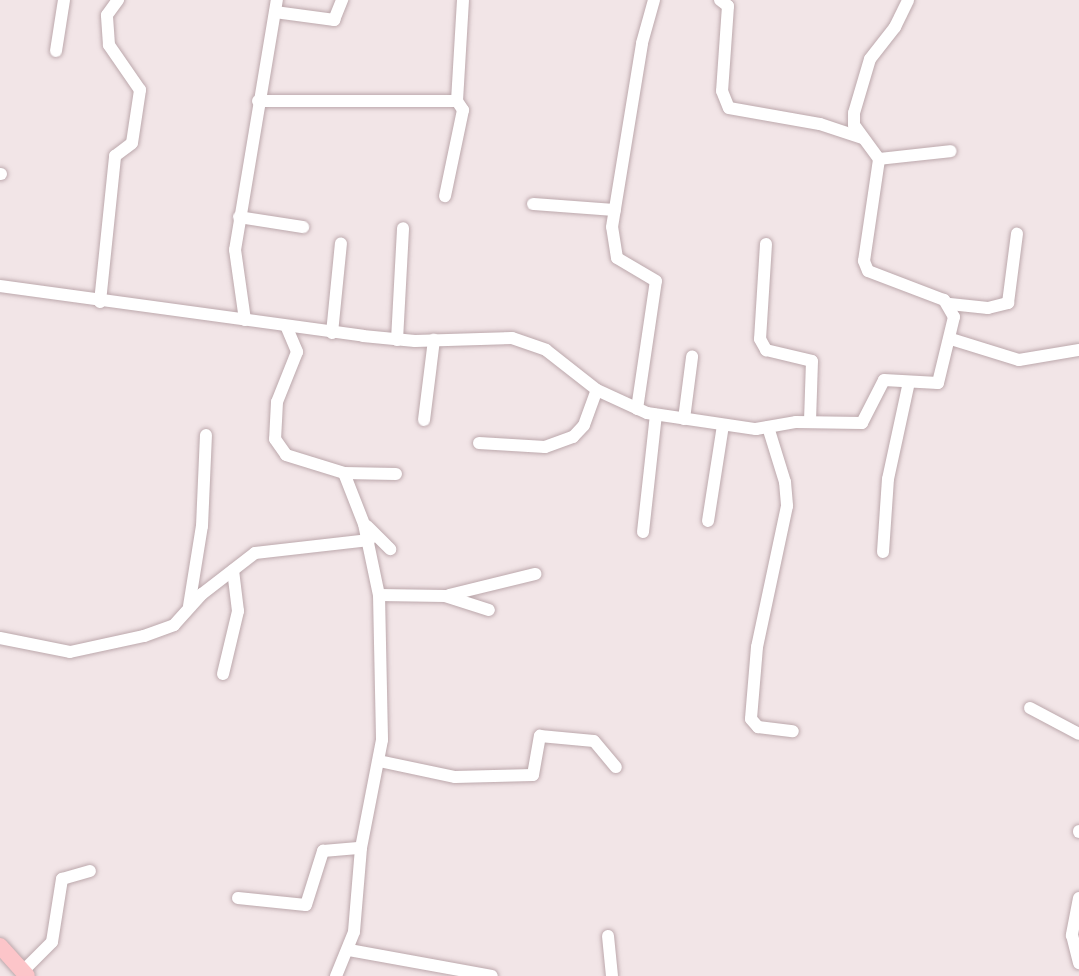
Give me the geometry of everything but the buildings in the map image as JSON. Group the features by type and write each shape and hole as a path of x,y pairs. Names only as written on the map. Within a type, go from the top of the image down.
{"street":[{"path":"56,51 64,0"},
{"path":"100,302 115,156 132,143 140,90 139,81 109,45 107,15 118,0"},
{"path":"245,320 235,250 276,6 334,20 342,0"},
{"path":"445,196 463,110 457,101 463,0"},
{"path":"637,409 657,286 653,276 617,258 615,210 642,43 654,0"},
{"path":"720,0 728,6 722,91 729,108 820,124 865,139"},
{"path":"908,0 866,66 853,119 879,159 865,267 950,304 988,308 1008,303 1017,234"},
{"path":"258,101 457,101"},
{"path":"879,159 951,151"},
{"path":"533,204 615,210"},
{"path":"239,217 303,227"},
{"path":"397,340 403,228"},
{"path":"332,333 341,243"},
{"path":"766,244 760,339 766,350 812,361 810,422"},
{"path":"0,287 287,328 397,340 527,341 597,390 637,409 656,415 723,425 768,427 810,422 862,423 879,384 938,383 951,339 950,304"},
{"path":"287,328 297,352 277,402 275,439 286,455 344,473 396,474"},
{"path":"951,339 1019,360 1079,350"},
{"path":"424,420 434,340"},
{"path":"684,419 692,357"},
{"path":"883,552 888,479 909,382"},
{"path":"479,443 545,447 573,437 584,425 597,390"},
{"path":"643,532 656,415"},
{"path":"708,521 723,425"},
{"path":"768,427 785,482 787,506 757,647 751,719 758,727 793,731"},
{"path":"189,606 202,526 206,435"},
{"path":"336,976 349,950 361,848 379,761 379,595 369,540 344,473"},
{"path":"364,524 390,549"},
{"path":"0,638 70,652 170,628 189,606 262,551 369,540"},
{"path":"223,674 238,611 233,570"},
{"path":"379,595 445,596 535,574"},
{"path":"445,596 489,610"},
{"path":"1030,708 1079,734"},
{"path":"379,761 455,777 533,775 540,736 594,741 616,767"},
{"path":"238,898 306,905 323,851 335,846 361,848"},
{"path":"0,946 25,974 52,942 62,879 90,871"},
{"path":"1079,898 1072,935 1079,963"},
{"path":"608,936 612,976"},
{"path":"349,950 492,976"}]}
